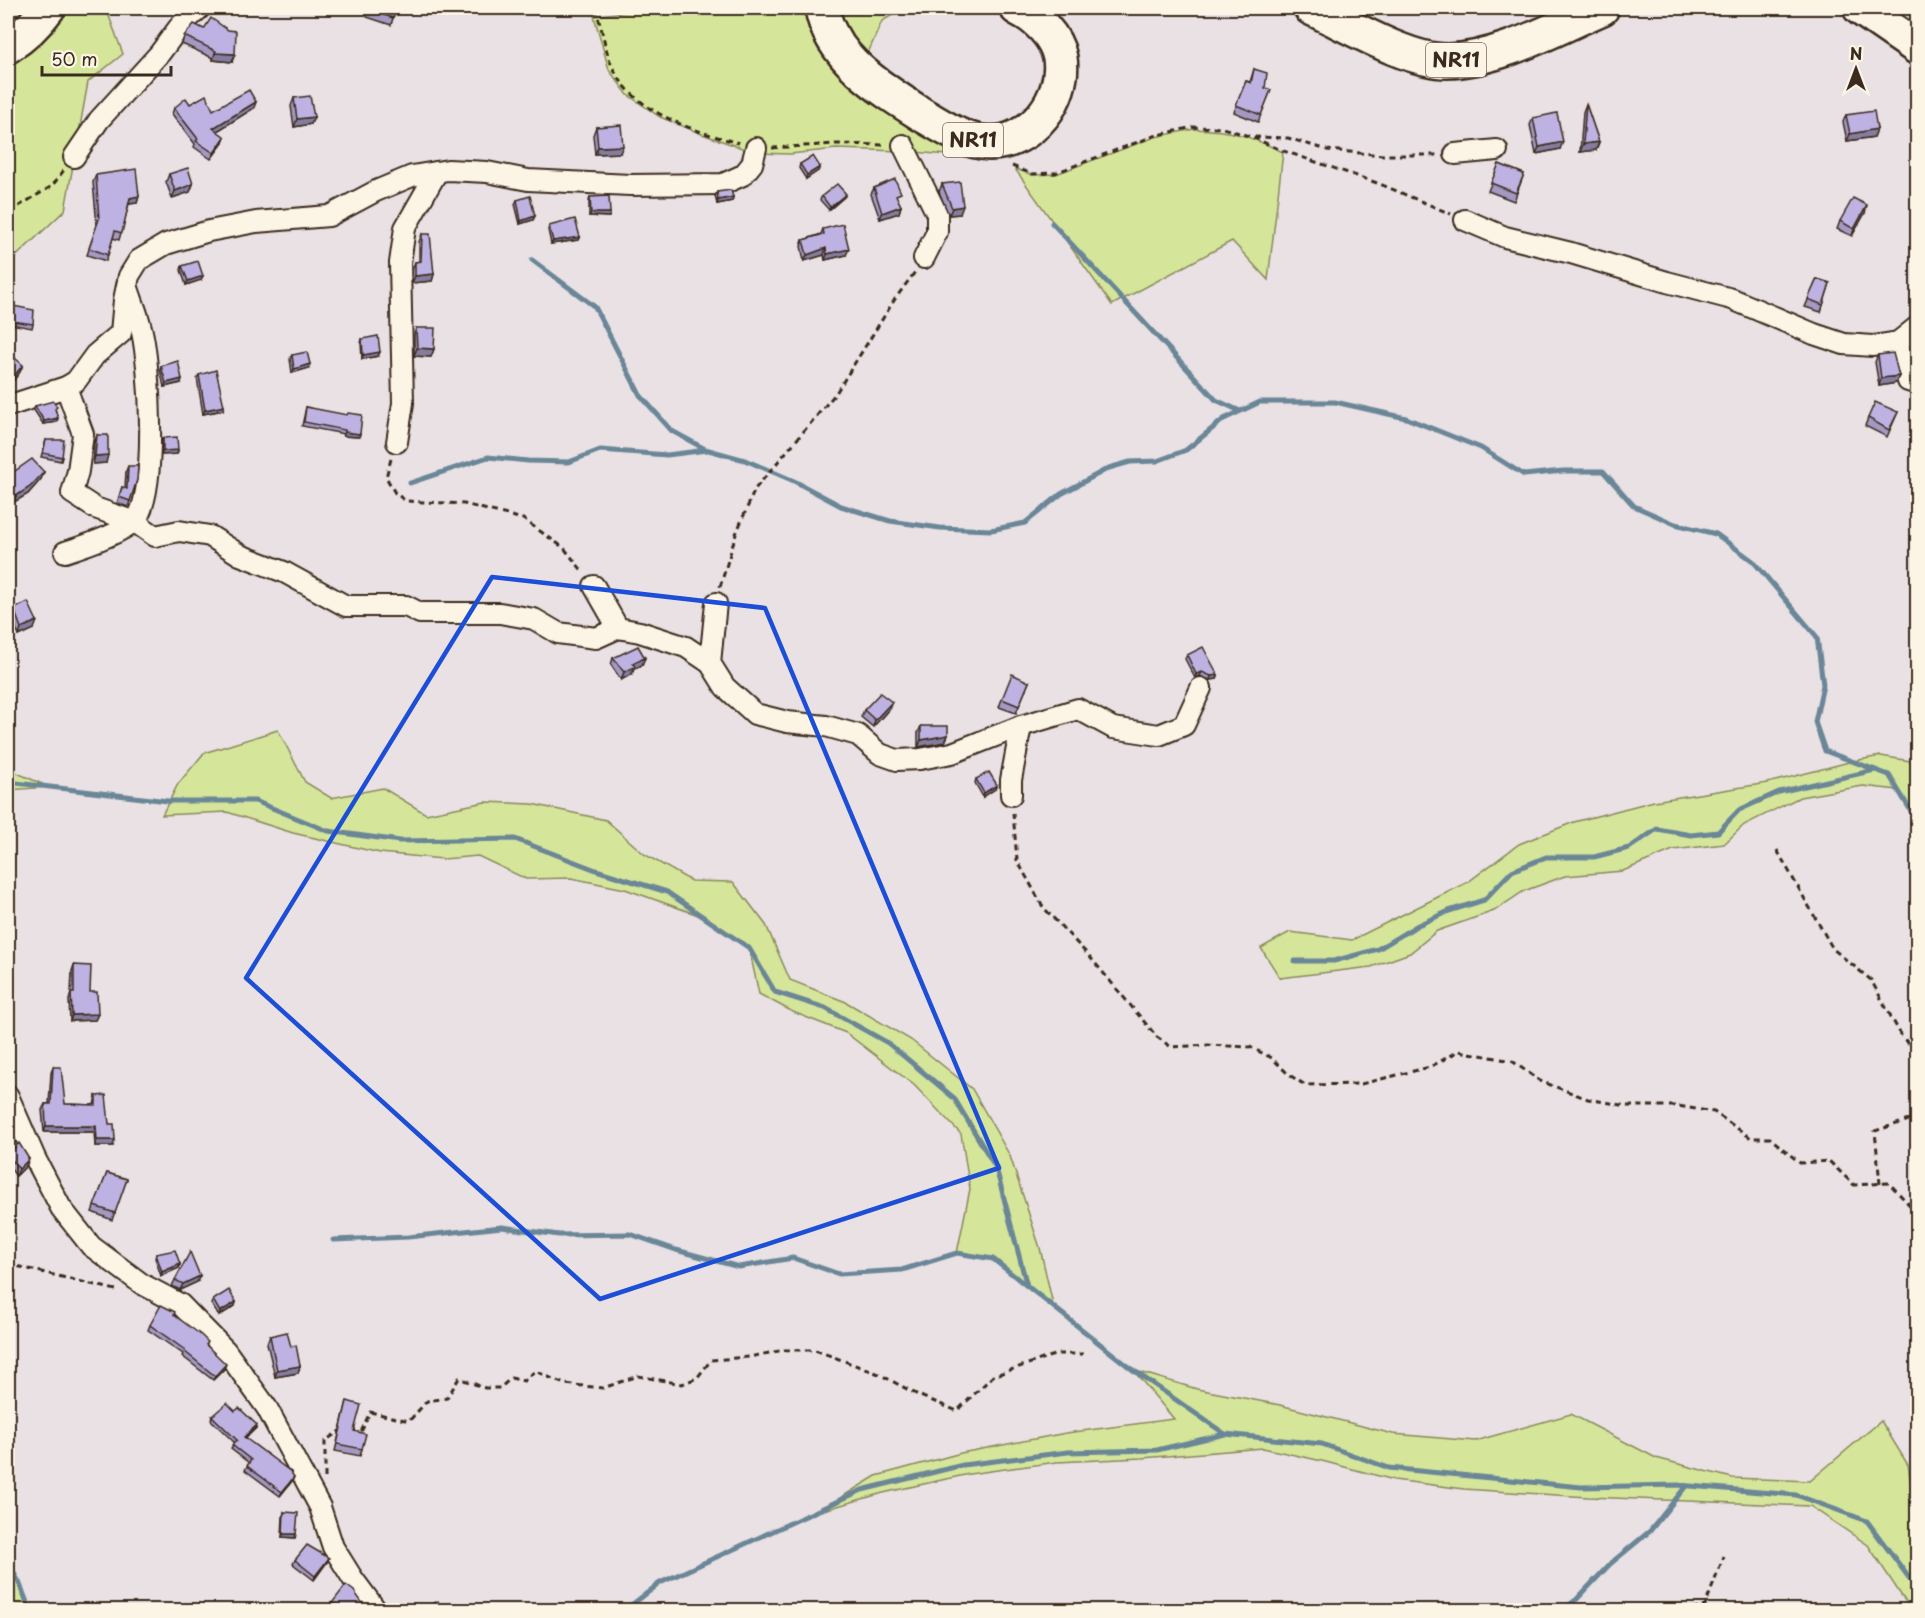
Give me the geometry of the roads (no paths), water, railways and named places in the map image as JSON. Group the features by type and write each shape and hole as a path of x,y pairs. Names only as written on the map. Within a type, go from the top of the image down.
{"highway":[{"path":"8,46 21,38 48,8"},
{"name":"NR11","path":"822,8 834,38 850,60 870,80 952,133 989,143 1022,134 1034,126 1050,106 1057,90 1060,57 1047,30 1017,8"},
{"name":"NR11","path":"1311,8 1404,52 1446,61 1483,55 1515,46 1602,8"},
{"path":"1860,8 1917,48"}],"street":[{"path":"74,157 99,120 160,53 180,26 200,8"},
{"path":"903,145 937,214 937,232 924,258"},
{"path":"8,406 66,387 76,381 95,355 121,333 129,276 139,260 166,244 209,231 256,222 329,216 376,190 412,176 448,170 487,172 528,180 630,185 723,184 743,175 752,164 756,148"},
{"path":"1455,154 1497,150"},
{"path":"397,442 403,403 400,263 405,228 437,172"},
{"path":"1465,220 1505,237 1571,253 1732,299 1814,334 1844,344 1873,346 1898,342 1917,326"},
{"path":"65,552 86,545 135,522 142,506 151,428 148,371 141,328 127,286"},
{"path":"1898,342 1908,381 1917,384"},
{"path":"66,387 83,434 78,471 72,493 95,508 135,522 155,536 179,531 210,536 240,555 284,572 346,606 406,606 420,613 500,613 534,619 558,633 596,638 618,628 640,632 686,647 710,663 725,687 755,714 787,722 826,726 858,735 880,754 897,760 920,759 952,753 1021,726 1078,709 1113,728 1159,735 1184,725 1201,688"},
{"path":"594,586 618,628"},
{"path":"710,663 716,603"},
{"path":"1011,795 1011,780 1021,726"},
{"path":"8,1096 35,1158 61,1208 91,1246 142,1284 180,1305 226,1351 267,1408 320,1506 333,1547 352,1579 376,1611"}],"waterway":[{"path":"1052,223 1216,400 1240,411"},
{"path":"532,260 595,307 640,395 672,431 705,449 745,460 794,481 841,506 890,521 940,528 991,530 1025,523 1061,494 1109,468 1130,462 1157,461 1186,450 1224,419 1260,402 1335,402 1406,418 1481,448 1524,475 1563,471 1603,471 1634,506 1675,524 1716,534 1753,561 1817,637 1823,685 1815,722 1825,751 1889,775 1918,824"},
{"path":"410,483 488,457 569,462 600,450 667,455 707,450"},
{"path":"1295,961 1334,961 1378,949 1418,925 1449,911 1484,900 1512,871 1546,857 1594,857 1629,848 1657,829 1691,835 1718,832 1739,810 1779,792 1875,770"},
{"path":"8,782 168,801 255,801 328,831 400,841 515,839 596,870 667,892 749,948 775,992 825,1008 888,1043 954,1098 996,1168 1027,1286"},
{"path":"333,1240 408,1237 502,1227 559,1235 630,1234 676,1250 739,1267 793,1258 839,1274 902,1270 957,1253 993,1259 1133,1370 1225,1434 1322,1444 1389,1468 1581,1487 1678,1485 1796,1495 1867,1521 1918,1590"},
{"path":"625,1610 660,1583 862,1490 963,1465 1068,1452 1157,1450 1225,1434"},
{"path":"1563,1610 1577,1599 1610,1564 1650,1531 1686,1486"},
{"path":"8,1562 30,1610"}]}
